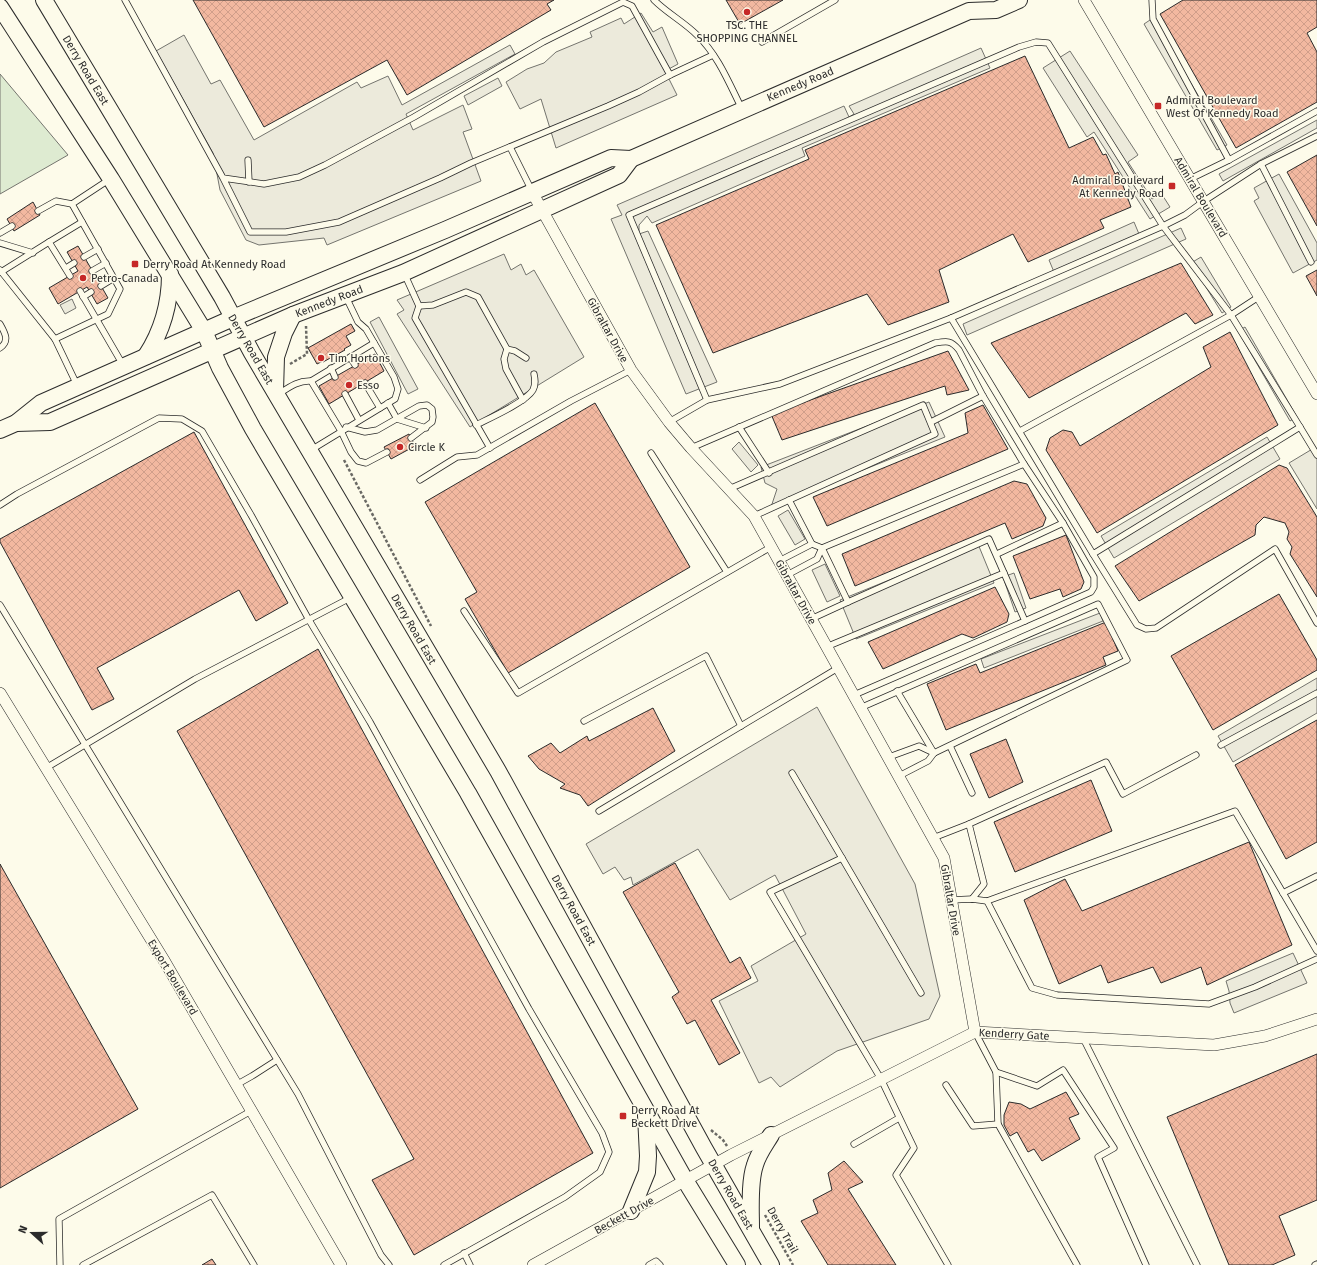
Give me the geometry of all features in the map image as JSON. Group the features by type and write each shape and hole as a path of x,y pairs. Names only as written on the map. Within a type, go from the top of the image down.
{"main road":[{"name":"Derry Road East","path":"44,0 218,290 243,337 498,771 704,1148 715,1164 771,1265"},
{"name":"Kennedy Road","path":"0,430 16,423 41,403 146,356 611,158 632,158 974,5 996,10 1019,0"},
{"path":"0,7 111,179 204,331 212,350 253,429 468,793 685,1180 737,1265"},
{"name":"Kennedy Road","path":"16,423 50,422 293,315 403,273 619,175 632,158"},
{"path":"146,356 160,331 164,318 168,303 170,274"},
{"path":"276,393 276,357 284,333 293,315"},
{"path":"631,1211 647,1172 648,1156 645,1109"},
{"path":"752,1229 751,1203 754,1166 771,1135"}],"street":[{"name":"Admiral Boulevard","path":"1084,0 1190,179 1204,200 1317,394"},
{"name":"Gibraltar Drive","path":"532,192 631,370 669,422 754,516 944,858 975,1032"},
{"name":"Export Boulevard","path":"0,694 165,962 341,1265"},
{"name":"Kenderry Gate","path":"715,1164 975,1032 1214,1045 1265,1036 1317,1019"},
{"name":"Beckett Drive","path":"533,1265 715,1164"}],"lane":[{"path":"126,0 223,178 250,232 286,232 339,222 639,92 670,75 713,55"},
{"path":"654,0 697,34 713,55 726,76 742,109"},
{"path":"762,42 835,0"},
{"path":"1152,0 1153,19 1229,160"},
{"path":"223,178 264,184 300,177 414,117 616,2 623,2 632,6 670,75"},
{"path":"707,400 629,215 1019,47 1036,42 1048,44 1164,226 1232,315 1317,455"},
{"path":"1190,179 1229,160 1317,111"},
{"path":"669,422 707,400 780,384 951,318 1164,226 1185,215 1204,200 1261,164 1317,136"},
{"path":"510,147 532,192"},
{"path":"248,160 249,182"},
{"path":"1261,164 1311,262"},
{"path":"38,211 56,201 72,204 111,179"},
{"path":"55,339 108,314 120,288 72,204"},
{"path":"77,387 55,339 1,271 82,222"},
{"path":"0,233 12,226"},
{"path":"49,242 70,276"},
{"path":"0,243 33,253"},
{"path":"84,257 98,249"},
{"path":"66,268 74,263"},
{"path":"92,271 106,263"},
{"path":"403,273 419,306 415,318 490,448"},
{"path":"101,286 114,278"},
{"path":"80,291 124,367"},
{"path":"83,297 91,292"},
{"path":"419,306 433,305 466,292 478,297 507,349 504,359 506,369 523,400"},
{"path":"310,451 346,427 395,399 398,389 394,377 366,329 358,322 345,295"},
{"path":"1020,431 1232,315 1260,296"},
{"path":"951,318 1093,554 1138,625 1146,629 1156,628 1275,549 1317,623"},
{"path":"0,324 6,336 6,342 0,348"},
{"path":"691,448 935,343 945,341 950,342 959,350 983,396 1024,464 1063,523 1094,577 1094,587 1091,592 1084,596 854,695"},
{"path":"276,393 305,380 311,381 374,343"},
{"path":"507,349 515,351 526,358"},
{"path":"350,358 355,366"},
{"path":"331,368 335,377"},
{"path":"420,480 457,457 477,455 631,370"},
{"path":"476,425 523,400 533,390 536,381 534,374"},
{"path":"311,381 341,431 351,452 358,461 366,463 387,452"},
{"path":"365,383 380,408"},
{"path":"345,394 359,420"},
{"path":"930,422 983,396"},
{"path":"388,403 397,419 426,428"},
{"path":"346,427 365,432 377,430 419,406 427,405 432,409 432,422 411,438"},
{"path":"730,490 923,405 936,434 754,516"},
{"path":"0,505 17,494 159,418 182,419 202,431 252,515 309,620 370,722 529,1009 602,1133 609,1152 600,1172 565,1197 444,1265"},
{"path":"740,427 769,473"},
{"path":"1093,554 1300,427"},
{"path":"651,453 727,572"},
{"path":"787,575 817,559 822,548 1024,464"},
{"path":"789,500 812,544 822,548 848,602"},
{"path":"996,554 1063,523"},
{"path":"811,619 989,539 1025,622"},
{"path":"779,561 812,544"},
{"path":"464,611 518,693 771,547"},
{"path":"826,647 1004,573"},
{"path":"46,768 195,679 352,597"},
{"path":"860,708 1098,604 1127,660 934,753 928,761 898,776"},
{"path":"0,605 298,1094 381,1255 389,1265"},
{"path":"584,721 706,656 741,726"},
{"path":"599,811 838,668"},
{"path":"897,691 934,753"},
{"path":"1221,745 1317,693"},
{"path":"889,758 919,746 934,753"},
{"path":"950,746 972,793"},
{"path":"933,838 969,824 1106,762 1123,794 1196,755"},
{"path":"792,773 921,993"},
{"path":"951,900 972,899 987,901 1235,811 1317,951"},
{"path":"969,824 984,884 972,899"},
{"path":"842,858 770,892 881,1079 900,1118 914,1148 896,1175 948,1265"},
{"path":"1283,893 1317,876"},
{"path":"987,901 1032,988 1057,995 1209,1004 1255,987 1317,959"},
{"path":"975,1032 996,1072 998,1124 1077,1265"},
{"path":"1083,1038 1197,1265"},
{"path":"236,1085 277,1060"},
{"path":"996,1072 1037,1086 1063,1070 1114,1148 1098,1157 1146,1265"},
{"path":"946,1085 974,1126 998,1124"},
{"path":"60,1265 59,1219 251,1111"},
{"path":"854,1144 900,1118"},
{"path":"83,1265 212,1195 254,1265"},
{"path":"464,1254 470,1265"},
{"path":"649,1265 656,1260 660,1265"}],"path":[{"path":"286,367 307,354 306,326"},
{"name":"Derry Trail","path":"761,1209 793,1265"}],"green space":[{"path":"0,74 68,155 0,194"}],"shaded area":[{"path":"641,13 653,32 662,27 678,64 665,71 677,95 556,148 541,99 520,109 506,82 527,69 544,63 556,52 592,37 590,32 621,18 624,24"},
{"path":"1153,18 1227,145 1217,150 1144,24"},
{"path":"184,35 211,84 220,80 254,140 357,82 361,88 388,76 402,105 510,45 515,54 406,114 413,130 463,105 472,129 463,132 481,181 327,245 324,238 259,245 246,240 220,190 213,153 156,51"},
{"path":"981,48 990,68 802,148 805,156 652,223 647,216 639,225 639,234 648,231 717,382 686,394 611,219 622,215 617,205 844,106 849,117 854,114 849,106"},
{"path":"1070,51 1138,155 1128,162 1152,199 1161,193 1170,207 1150,219 1094,132 1087,137 1043,68"},
{"path":"498,78 502,86 468,105 464,96"},
{"path":"1317,120 1317,128 1223,181 1219,174"},
{"path":"1279,174 1317,243 1317,260 1293,273 1254,201 1259,198 1254,188"},
{"path":"1134,222 1139,234 1054,272 1049,260"},
{"path":"1181,228 1186,239 967,335 963,324"},
{"path":"504,254 511,270 521,264 526,275 534,270 584,357 470,427 397,314 404,310 397,300"},
{"path":"1201,257 1231,307 1222,313 1191,263"},
{"path":"72,299 76,308 65,314 60,305"},
{"path":"379,317 418,389 408,394 370,322"},
{"path":"1245,327 1297,417 1290,421 1238,331"},
{"path":"929,402 945,437 771,507 777,489 765,483 761,467"},
{"path":"1267,437 1280,459 1114,558 1101,536"},
{"path":"739,442 758,465 751,472 732,449"},
{"path":"1314,448 1317,453 1317,509 1289,463"},
{"path":"788,510 805,539 795,545 778,516"},
{"path":"978,544 994,583 856,639 840,600"},
{"path":"825,564 840,596 827,602 812,570"},
{"path":"1014,573 1026,608 1015,612 1003,577"},
{"path":"1100,613 1103,621 984,668 981,659"},
{"path":"1317,678 1317,713 1233,762 1218,736"},
{"path":"817,707 915,884 940,996 929,1019 837,1051 780,1087 771,1077 759,1083 719,1001 758,981 751,966 806,934 775,875 730,900 698,849 633,885 631,877 624,880 615,867 603,874 586,844"},
{"path":"1293,953 1307,983 1234,1013 1230,1003 1226,981"}],"building":[{"path":"193,0 554,0 547,4 551,10 407,95 387,60 264,127"},
{"name":"TSC. THE SHOPPING CHANNEL","path":"726,0 783,0 740,24"},
{"path":"1183,0 1317,0 1317,27 1307,33 1317,52 1317,102 1236,148 1160,14"},
{"path":"1025,56 1069,148 1093,137 1103,155 1106,154 1115,174 1118,172 1131,207 1100,220 1104,228 1028,262 1013,234 939,270 949,302 888,325 867,294 713,353 656,225 809,159 805,150"},
{"path":"1317,155 1317,226 1287,172"},
{"path":"33,202 40,215 14,231 7,219"},
{"path":"78,246 108,298 97,304 87,287 58,304 49,288 78,271 67,252"},
{"path":"1181,263 1213,315 1195,324 1186,313 1029,398 991,343"},
{"path":"1317,270 1317,296 1306,276"},
{"path":"351,324 355,331 346,336 351,345 344,349 345,350 317,364 308,348"},
{"path":"1230,332 1278,425 1097,533 1046,450 1050,438 1063,430 1072,432 1080,446 1211,367 1203,347"},
{"path":"948,351 969,390 947,395 945,386 782,440 771,414"},
{"path":"375,354 384,371 329,404 319,386"},
{"path":"595,403 690,567 508,673 465,599 477,592 425,502"},
{"path":"983,405 1008,449 827,526 813,497 968,433 965,413"},
{"path":"194,432 288,603 256,621 239,590 97,668 114,699 92,710 0,542 0,539"},
{"name":"Circle K","path":"409,434 415,446 391,459 384,447"},
{"path":"1279,465 1287,468 1317,517 1317,597 1290,554 1292,547 1287,539 1289,532 1285,523 1264,517 1256,525 1255,535 1139,601 1115,566"},
{"path":"1014,481 1027,484 1046,518 1043,526 1012,539 1005,523 855,586 842,554"},
{"path":"1066,535 1084,582 1081,589 1063,597 1060,589 1030,599 1013,556"},
{"path":"995,587 1009,614 1007,622 973,638 962,634 883,669 868,642"},
{"path":"1279,594 1317,660 1317,670 1213,730 1171,656"},
{"path":"1106,622 1118,651 1103,657 1106,665 946,730 927,684 976,664 980,673"},
{"path":"318,649 593,1153 414,1255 372,1180 414,1159 177,731"},
{"path":"653,708 675,751 588,806 580,795 560,788 565,784 539,769 528,756 551,743 560,753 587,736 589,741"},
{"path":"1317,720 1317,842 1286,859 1235,765"},
{"path":"1006,739 1023,782 989,798 970,754"},
{"path":"1091,780 1112,831 1015,872 994,822"},
{"path":"1249,842 1292,945 1207,985 1201,967 1161,983 1153,967 1108,983 1101,965 1059,984 1024,900 1065,879 1082,911"},
{"path":"675,863 730,963 740,957 751,978 711,1000 740,1053 719,1065 695,1020 687,1024 672,997 679,992 623,892"},
{"path":"0,864 138,1109 0,1188"},
{"path":"1317,1054 1317,1200 1279,1216 1295,1255 1272,1265 1229,1265 1167,1117"},
{"path":"1066,1092 1079,1114 1069,1118 1080,1139 1042,1161 1034,1149 1028,1152 1017,1132 1010,1136 1004,1125 1004,1115 1009,1102 1021,1104 1030,1109"},
{"path":"844,1161 863,1182 848,1189 896,1265 828,1265 801,1221 818,1213 813,1200 832,1190 828,1173"},
{"path":"212,1259 216,1265 202,1265"}],"place":[{"name":"TSC. THE SHOPPING CHANNEL","path":"747,12"},
{"name":"Admiral Boulevard West Of Kennedy Road","path":"1158,106"},
{"name":"Admiral Boulevard At Kennedy Road","path":"1172,186"},
{"name":"Derry Road At Kennedy Road","path":"135,264"},
{"name":"Petro-Canada","path":"83,278"},
{"name":"Tim Hortons","path":"321,358"},
{"name":"Esso","path":"349,385"},
{"name":"Circle K","path":"400,447"},
{"name":"Derry Road At Beckett Drive","path":"623,1116"}]}
